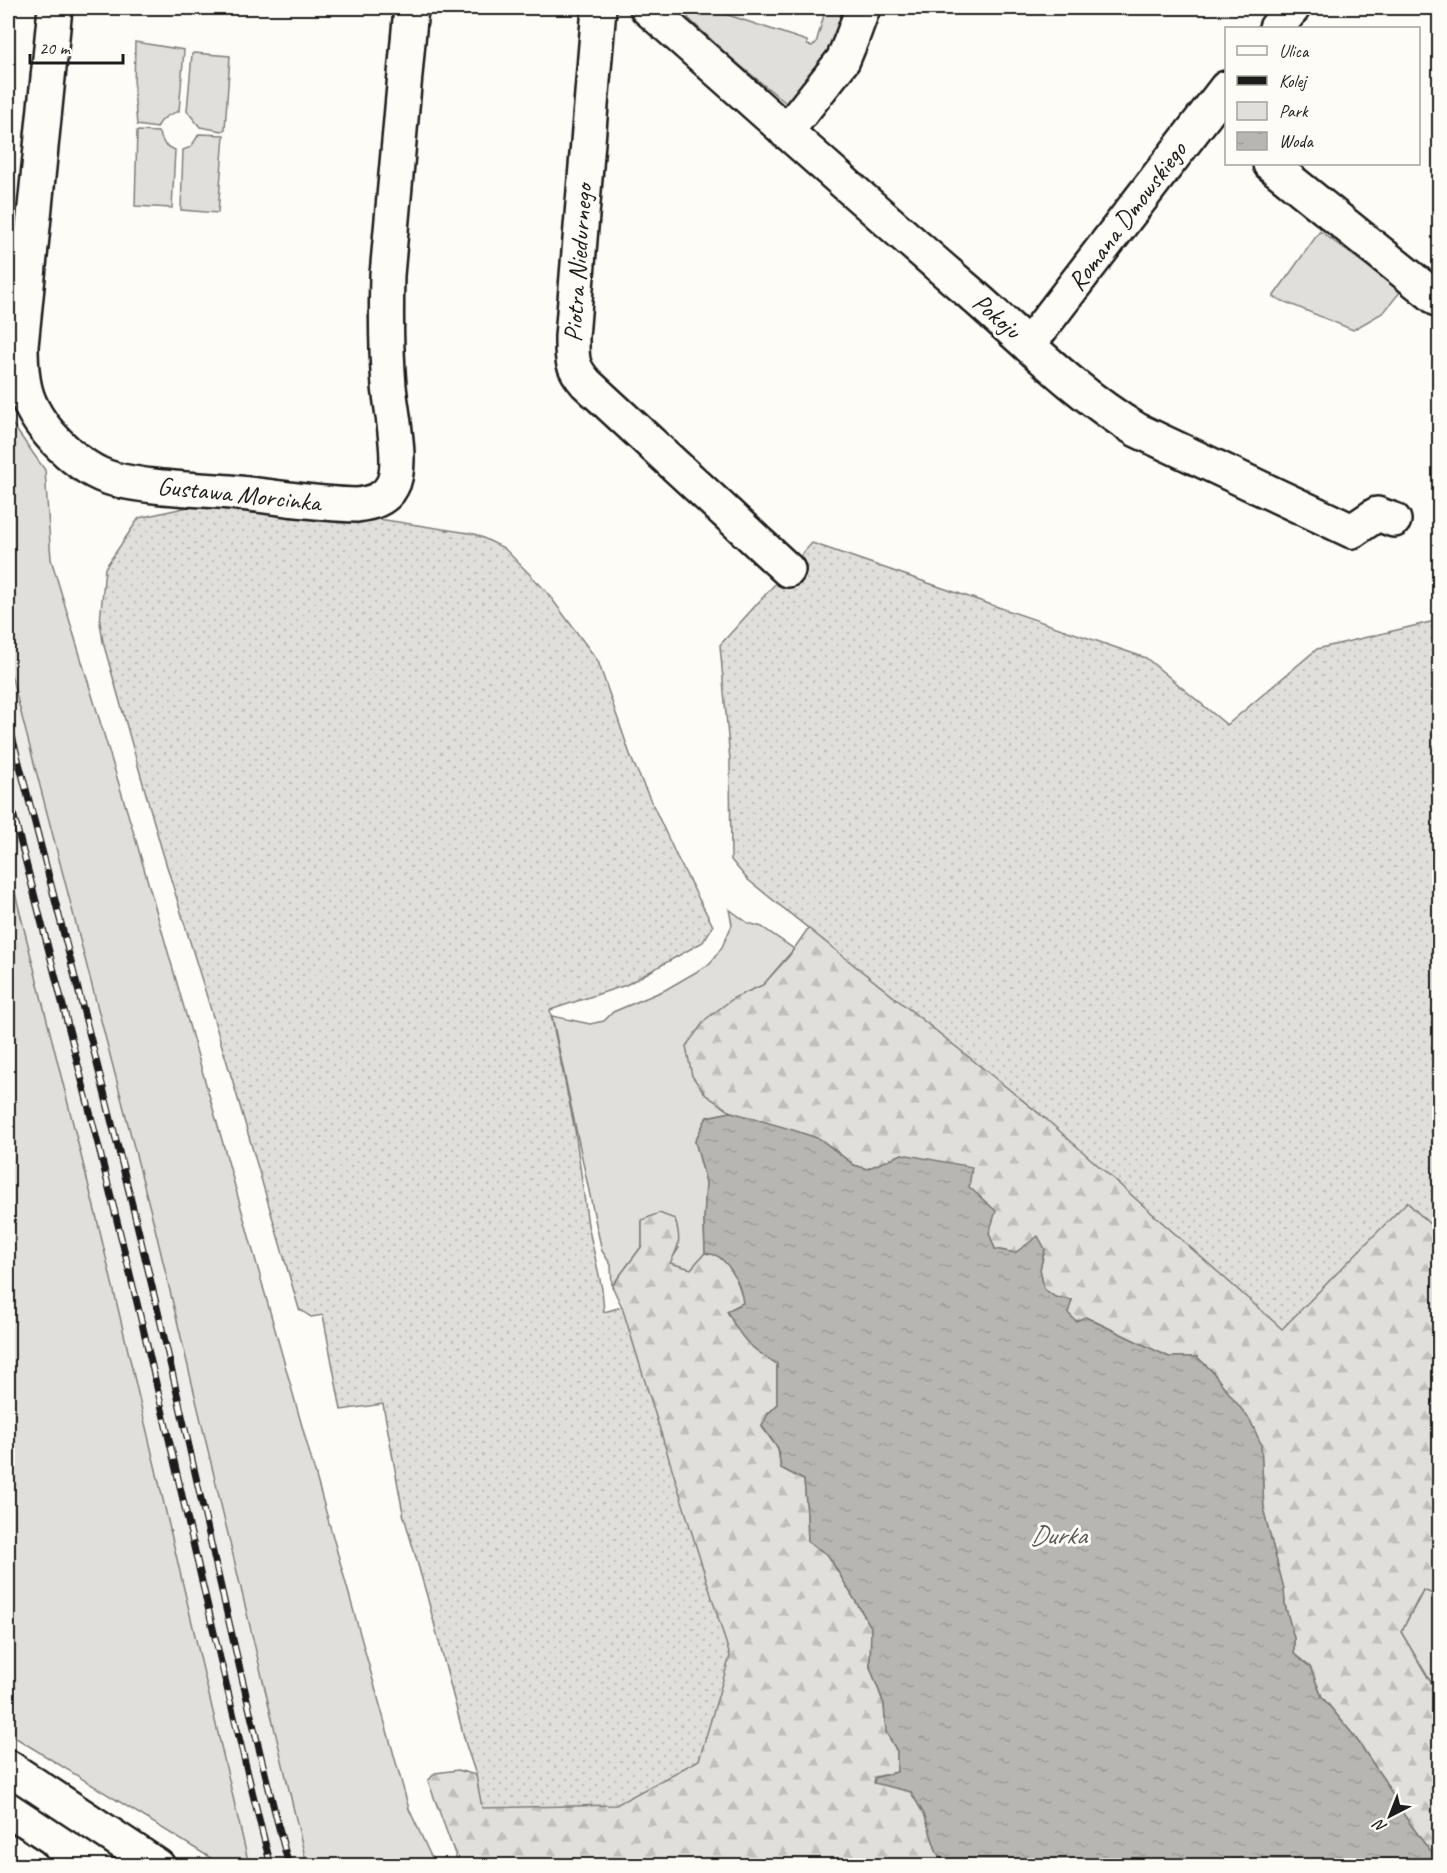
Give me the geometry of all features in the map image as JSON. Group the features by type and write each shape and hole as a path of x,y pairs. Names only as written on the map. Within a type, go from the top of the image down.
{"street":[{"name":"Gustawa Morcinka","path":"55,8 21,346 27,395 34,411 52,435 77,460 111,478 149,484 357,505 372,503 384,496 393,485 397,469 389,386 386,306 411,8"},
{"name":"Piotra Niedurnego","path":"599,8 572,338 572,362 586,383 788,570"},
{"name":"Pokoju","path":"647,8 1082,393 1107,412 1137,430 1352,531 1377,514 1394,520"},
{"path":"786,132 843,60 863,8"},
{"path":"1277,27 1293,8"},
{"name":"Romana Dmowskiego","path":"1029,344 1220,110"},
{"path":"1271,165 1440,301"},
{"path":"8,1767 159,1866"},
{"path":"8,1851 31,1866"}],"shaded area":[{"path":"8,663 154,1224 307,1865 249,1865 96,1215 8,865"}],"green space":[{"path":"692,8 707,8 807,41 807,45 812,46 816,43 826,8 844,8 828,52 803,86 786,103 731,58 688,18"},
{"path":"135,42 184,50 179,111 164,118 157,128 137,125 134,90"},
{"path":"192,54 230,56 225,129 222,131 200,127 187,111"},
{"path":"137,131 158,132 165,145 175,150 172,208 135,206"},
{"path":"199,134 224,135 218,213 181,210 183,150 191,147"},
{"path":"1320,231 1401,291 1384,312 1353,330 1273,297"},
{"path":"8,418 45,470 51,559 137,844 224,1147 409,1809 435,1865 307,1865 154,1224 8,663"},
{"path":"224,499 340,513 475,534 504,548 546,591 598,661 632,760 677,857 713,926 703,942 626,985 550,1010 575,1130 588,1225 602,1289 604,1312 622,1307 730,1656 699,1760 616,1805 482,1808 476,1775 403,1513 383,1404 341,1410 323,1315 311,1317 299,1309 161,847 103,642 100,622 105,568 139,518"},
{"path":"812,543 1146,658 1227,725 1317,649 1439,620 1439,1233 1407,1202 1282,1329 1046,1119 747,879 731,860 730,760 720,645"},
{"path":"8,865 96,1215 249,1865 222,1865 8,1733"},
{"path":"729,909 748,923 762,927 794,949 763,985 734,998 706,1095 731,1112 707,1117 695,1141 706,1182 705,1253 691,1269 669,1263 679,1248 642,1220 642,1246 612,1286 611,1265 602,1251 552,1016 590,1024 604,1021 613,1012 665,990 710,964 722,947 732,925"},
{"path":"809,927 1046,1119 1407,1202 1439,1233 1439,1596 1423,1590 1401,1632 1439,1696 1439,1859 1404,1815 1355,1737 1322,1697 1310,1667 1294,1654 1294,1638 1285,1605 1284,1589 1264,1512 1261,1444 1211,1370 1197,1357 1169,1357 1086,1317 1076,1321 1067,1313 1072,1300 1055,1297 1044,1289 1040,1269 1045,1249 1038,1237 1015,1253 995,1249 989,1233 995,1211 969,1187 902,1154 867,1169 854,1165 820,1139 731,1112 706,1095 692,1076 686,1046 706,1019 734,998 763,985 789,956"},
{"path":"659,1213 675,1219 677,1226 679,1237 670,1263 691,1269 705,1253 716,1255 724,1261 736,1278 743,1303 727,1311 747,1342 777,1363 777,1405 768,1414 762,1427 778,1449 781,1468 804,1480 808,1542 828,1555 871,1627 870,1667 884,1704 886,1732 897,1751 897,1772 875,1777 911,1792 925,1816 937,1853 948,1865 459,1865 428,1781 435,1773 458,1770 476,1775 483,1808 622,1307 612,1286 642,1246 642,1220"},
{"path":"1424,1590 1439,1596 1439,1696 1401,1632"}],"water":[{"name":"Durka","path":"731,1112 820,1139 854,1165 867,1169 902,1154 972,1167 969,1187 996,1211 989,1233 995,1249 1015,1253 1038,1236 1045,1249 1040,1269 1044,1289 1055,1297 1072,1300 1068,1313 1076,1321 1085,1317 1169,1357 1197,1357 1211,1370 1250,1420 1261,1444 1264,1512 1284,1589 1285,1605 1294,1638 1294,1654 1310,1667 1322,1697 1355,1737 1404,1815 1439,1859 1439,1865 948,1865 937,1853 925,1816 911,1792 874,1783 875,1778 897,1772 897,1751 886,1732 884,1704 870,1667 871,1627 828,1555 808,1542 804,1480 781,1468 778,1448 762,1426 768,1414 777,1405 777,1364 753,1348 737,1329 727,1311 743,1303 738,1284 724,1261 716,1255 705,1253 706,1182 695,1141 707,1117"}],"railway":[{"path":"8,721 124,1173 161,1324 238,1663 289,1866"},
{"path":"8,794 111,1197 271,1866"}]}
